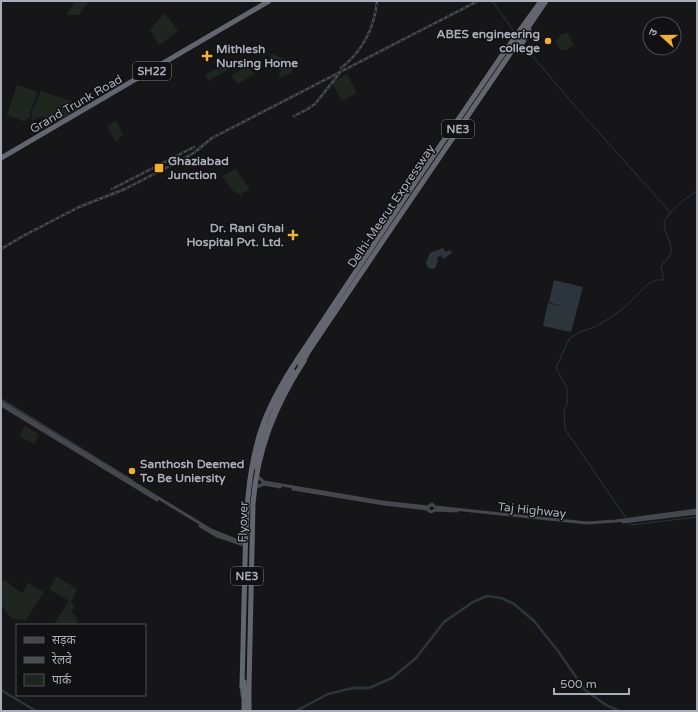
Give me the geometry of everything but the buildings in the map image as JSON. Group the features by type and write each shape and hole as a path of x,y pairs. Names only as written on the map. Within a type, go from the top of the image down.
{"highway":[{"name":"Grand Trunk Road","path":"13,151 271,1"},
{"name":"Delhi-Meerut Expressway","path":"276,402 289,376 310,344 544,1"},
{"name":"Delhi-Meerut Expressway","path":"409,199 527,29 537,10"},
{"path":"402,210 420,176 518,33 537,10"},
{"path":"314,334 393,216 402,210 425,182 521,44 537,10"},
{"path":"521,44 527,29"},
{"name":"Grand Trunk Road","path":"13,151 78,113"},
{"name":"SH22","path":"1,158 13,151"},
{"path":"409,199 420,176"},
{"path":"409,199 425,182"},
{"name":"Delhi-Meerut Expressway","path":"314,334 402,210"},
{"name":"Flyover","path":"245,711 249,701 253,504 256,478 262,450 272,418 286,390 304,361 400,219 402,210"},
{"name":"Flyover","path":"245,711 242,687 247,507 250,472 257,443 269,409 282,383 314,334"},
{"name":"NE3","path":"245,711 251,484 255,460 265,426 276,402 314,334"}],"main road":[{"path":"249,701 250,687 244,539 276,402 287,372 302,352"},
{"path":"276,402 307,359 308,355"},
{"path":"1,404 217,534 240,542 244,539"},
{"path":"35,424 135,489 217,534 244,546"},
{"path":"258,477 268,484 384,504 428,508 431,504 435,507 587,523 677,516 690,514 689,512 696,511"},
{"path":"256,486 268,484 332,492 382,502 428,508"},
{"name":"Taj Highway","path":"428,508 431,512 435,510 587,525 600,525 628,521"},
{"path":"628,521 696,511"},
{"path":"677,516 683,514 682,512"},
{"path":"242,696 241,688 247,638"}],"green space":[{"path":"75,1 89,1 79,15 66,15"},
{"path":"165,13 178,31 159,45 150,29"},
{"path":"568,33 574,45 565,51 563,49 561,50 556,41 562,34"},
{"path":"271,54 295,62 291,73 278,79 281,70 268,66"},
{"path":"232,60 235,66 208,81 205,75"},
{"path":"248,65 254,74 238,84 231,76"},
{"path":"347,74 357,93 342,101 332,83"},
{"path":"17,85 38,92 31,109 30,117 24,121 7,115"},
{"path":"41,91 76,103 79,110 55,123 51,115 44,118 42,116 32,121 32,112"},
{"path":"116,120 123,134 116,142 107,127"},
{"path":"236,169 250,190 243,193 241,196 232,190 222,176"},
{"path":"25,426 37,433 36,434 38,436 34,444 19,436"},
{"path":"56,576 77,589 71,602 74,605 72,613 77,618 77,623 79,624 54,624 69,601 49,589"},
{"path":"4,580 23,593 28,583 44,592 26,620 12,619 1,605 1,583"}],"shaded area":[{"path":"443,248 446,252 450,250 452,253 443,259 441,255 437,258 438,261 435,268 428,268 426,263 430,253"},
{"path":"554,280 583,287 571,332 543,326 548,303 563,307 549,302"}],"waterway":[{"path":"492,1 513,30"},
{"path":"523,45 575,106 670,212"},
{"path":"626,518 565,429 564,411 567,404 567,388 556,368 569,339 580,332 595,327 610,318 625,307 649,283 656,280 663,280 661,267 671,251 664,227 665,220 678,206 697,191"},
{"path":"1,399 132,480"},
{"path":"629,523 631,525 697,517"},
{"path":"296,711 328,694 353,688 369,688 392,678 416,658 444,622 473,602 487,596 501,598 514,604 534,621 558,651 585,690 606,705 619,711"},
{"path":"1,690 36,711"}],"railway":[{"path":"341,68 361,47 366,38 376,11 377,1"},
{"path":"1,249 79,207 125,189 185,158 212,138 478,1"},
{"path":"294,116 315,104 339,74"},
{"path":"112,189 194,147"}],"place":[{"name":"ABES engineering college","path":"548,41"},
{"name":"Mithlesh Nursing Home","path":"207,56"},
{"name":"Ghaziabad Junction","path":"159,168"},
{"name":"Dr. Rani Ghai Hospital Pvt. Ltd.","path":"293,235"},
{"name":"Santhosh Deemed To Be Uniersity","path":"132,471"}]}
